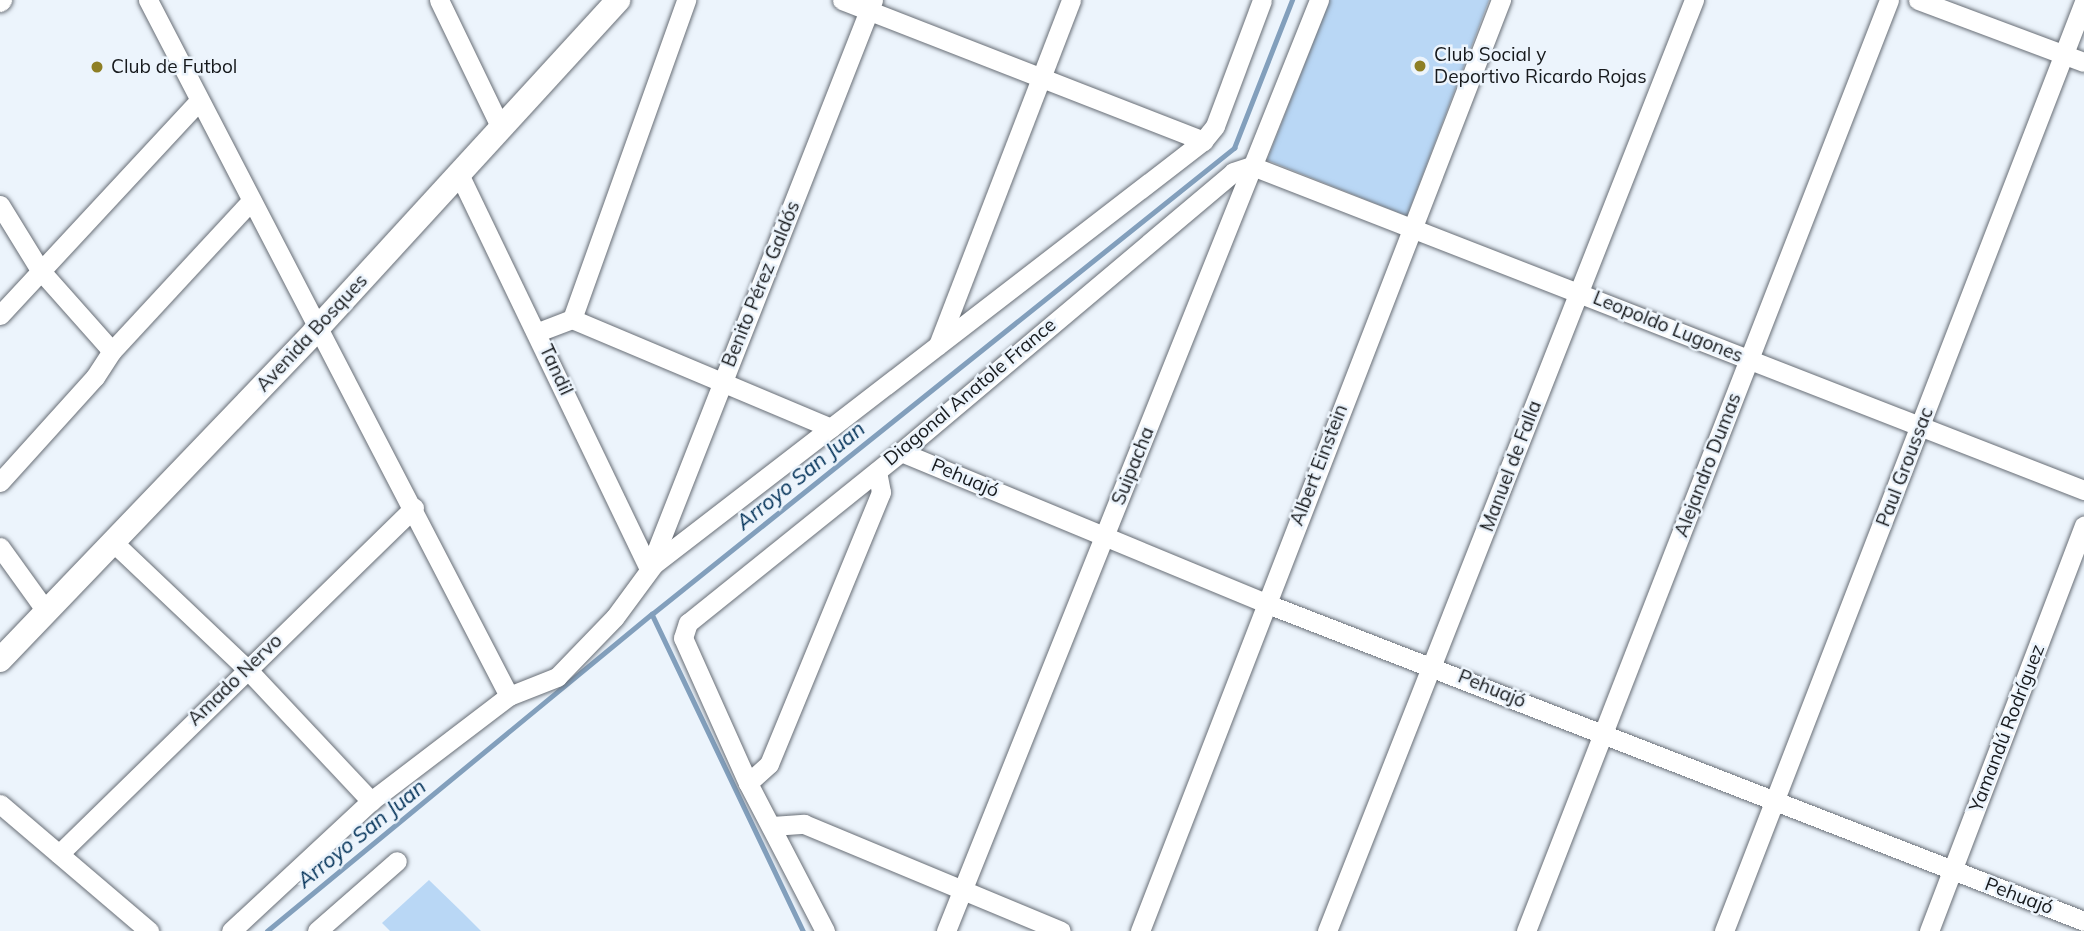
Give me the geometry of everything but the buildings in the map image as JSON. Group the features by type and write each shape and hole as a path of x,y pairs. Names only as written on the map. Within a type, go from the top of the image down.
{"main road":[{"name":"Avenida Bosques","path":"0,660 316,331 618,0"}],"street":[{"path":"148,0 316,331 414,507 509,696"},
{"path":"439,0 502,128"},
{"path":"572,319 686,0"},
{"path":"842,0 871,5 1040,80 1203,141"},
{"path":"938,346 1070,0"},
{"path":"652,566 1203,141 1215,126 1262,0"},
{"name":"Suipacha","path":"946,931 1319,0"},
{"name":"Albert Einstein","path":"1140,931 1501,0"},
{"name":"Manuel de Falla","path":"1327,931 1694,0"},
{"name":"Alejandro Dumas","path":"1526,931 1605,735 1748,359 1889,0"},
{"path":"1918,0 2084,62"},
{"name":"Paul Groussac","path":"1724,931 2084,2"},
{"name":"Benito Pérez Galdós","path":"231,931 371,802 509,696 557,677 615,617 652,566 871,5"},
{"path":"0,314 198,102"},
{"name":"Leopoldo Lugones","path":"1252,166 1579,291 1920,429 2084,491"},
{"name":"Diagonal Anatole France","path":"748,783 683,638 688,623 901,452 1233,172 1252,166"},
{"name":"Tandil","path":"459,174 652,566"},
{"path":"0,482 95,377 112,351 251,201"},
{"path":"0,205 40,270 112,351"},
{"path":"538,332 572,319 831,428"},
{"name":"Pehuajó","path":"901,452 1265,603 1434,665 1775,803 2084,921"},
{"path":"825,931 748,783 769,764 775,751 881,492 877,471"},
{"name":"Amado Nervo","path":"58,853 414,507"},
{"name":"Yamandú Rodríguez","path":"1929,931 2084,526"},
{"path":"113,542 246,668 371,802"},
{"path":"0,547 46,611"},
{"path":"0,804 149,931"},
{"path":"772,826 804,824 962,893 1061,931"},
{"path":"317,931 397,861"}],"shaded area":[{"path":"1330,0 1489,0 1407,216 1267,160"},
{"path":"429,880 481,931 390,931 382,923"}],"waterway":[{"name":"Arroyo San Juan","path":"267,931 652,614 1234,148 1292,0"},
{"path":"652,614 803,931"}],"place":[{"name":"Club Social y Deportivo Ricardo Rojas","path":"1420,66"},
{"name":"Club de Futbol","path":"97,67"}]}
